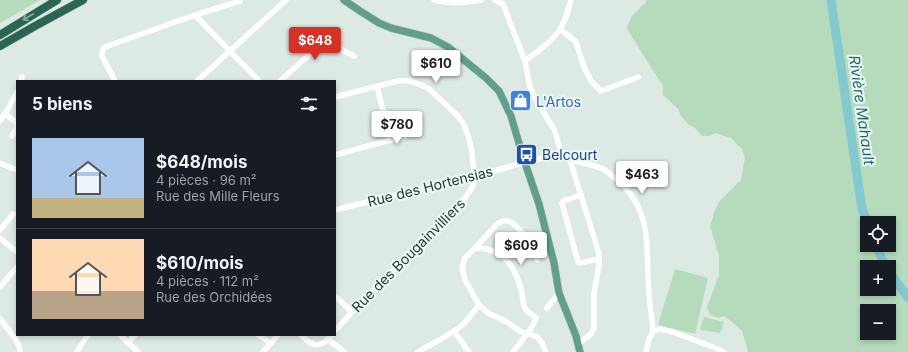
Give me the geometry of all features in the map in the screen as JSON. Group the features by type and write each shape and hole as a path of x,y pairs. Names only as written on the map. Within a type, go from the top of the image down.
{"highway":[{"path":"0,34 58,0"},
{"path":"0,46 27,28 78,0"},
{"path":"0,46 83,0"}],"main road":[{"path":"344,0 379,23 391,28 431,38 448,47 486,78 499,91 511,116 539,204 546,229 559,293 579,343 580,352"}],"street":[{"path":"198,80 286,0"},
{"path":"434,0 462,4 481,0"},
{"path":"495,0 503,4 506,9 525,61 530,87 555,131 561,153 570,160 591,164 603,170 620,182 629,191 638,205 644,219 649,294 654,331"},
{"path":"525,61 554,38 565,19 571,0"},
{"path":"114,80 102,56 102,52 105,47 195,15 240,1"},
{"path":"195,15 258,80"},
{"path":"560,29 575,41 584,67 591,81 601,91 638,77"},
{"path":"281,80 318,47 323,45 328,44 334,46 354,56"},
{"path":"336,96 398,81 409,81 420,84 428,89 458,116 463,123 471,147 475,176"},
{"path":"377,86 390,140"},
{"path":"0,121 10,107 16,94"},
{"path":"5,114 16,122"},
{"path":"12,136 16,127"},
{"path":"336,155 406,136"},
{"name":"Rue des Hortensias","path":"336,210 475,176 561,153"},
{"path":"570,160 597,247 599,259 594,293 594,329 591,334 579,343"},
{"path":"0,163 16,170"},
{"name":"Rue des Bougainvilliers","path":"336,330 462,202 472,188 475,176"},
{"path":"581,195 563,201 562,203 578,262 580,263 599,259"},
{"path":"0,230 13,214"},
{"path":"537,260 533,248 519,228 512,222 502,221 498,223 465,258 462,268 465,280 479,305 488,313 507,322 521,332 537,337 544,346 546,352"},
{"path":"0,238 16,251"},
{"path":"475,248 485,248 495,252 503,257 511,266 521,287 524,306 527,311 536,318 513,352"},
{"path":"0,287 16,268"},
{"path":"11,274 16,278"},
{"path":"547,308 559,293"},
{"path":"336,297 352,312"},
{"path":"420,351 454,331 465,322 479,305"},
{"path":"0,319 18,342 21,349 20,352"},
{"path":"646,352 649,339 654,331 660,329 673,332 724,352"},
{"path":"454,331 469,352"},
{"path":"77,352 87,336"},
{"path":"121,336 138,352"},
{"path":"128,343 134,336"},
{"path":"260,336 271,343"},
{"path":"265,352 277,336"},
{"path":"302,336 306,341 314,344 322,344 330,337 344,352"}],"green space":[{"path":"0,0 40,0 0,23"},
{"path":"647,0 908,0 908,352 748,352 742,331 724,316 719,318 710,315 707,307 719,275 719,256 710,226 719,202 741,180 745,158 742,149 731,138 715,133 710,136 702,136 695,128 688,124 681,116 678,109 663,95 663,86 627,28 631,17"},
{"path":"675,269 708,278 695,334 658,325"},
{"path":"704,317 724,322 720,333 700,330"}],"waterway":[{"name":"Rivière Mahault","path":"831,0 862,209 865,216"},
{"name":"Rivière Mahault","path":"879,252 882,260"},
{"name":"Rivière Mahault","path":"896,281 908,298"}],"place":[{"name":"L'Artos","path":"520,101"},
{"name":"Belcourt","path":"526,154"}]}
